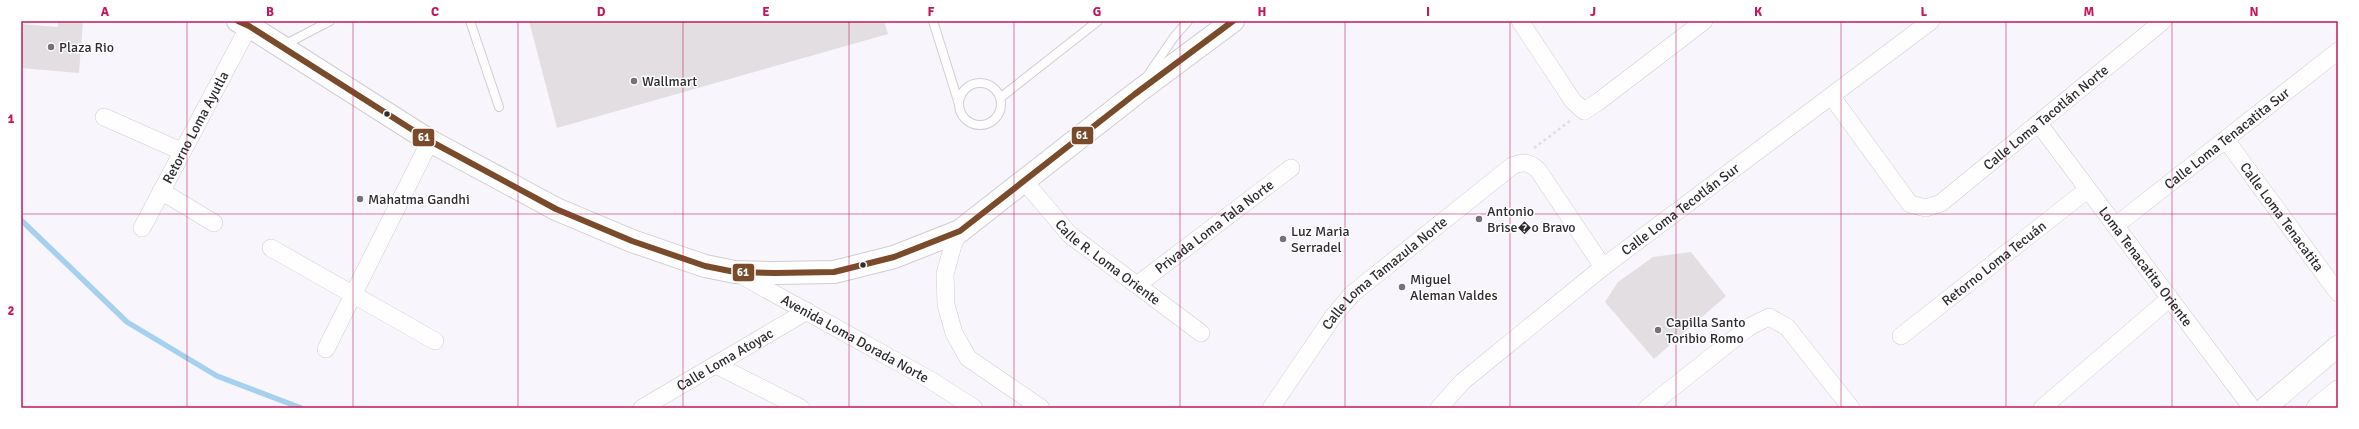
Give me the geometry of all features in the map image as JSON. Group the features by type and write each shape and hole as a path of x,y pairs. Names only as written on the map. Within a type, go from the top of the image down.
{"main road":[{"path":"244,22 430,141 556,209 632,241 705,266 736,272 834,272 894,257 960,231 1025,182 1135,94 1233,21"}],"street":[{"path":"1520,21 1573,101 1584,110 1598,102 1704,21"},
{"name":"Calle Loma Tecotlán Sur","path":"1438,408 1462,382 1603,267 1832,97 1931,21"},
{"name":"Calle Loma Tacotlán Norte","path":"1832,97 1910,204 1926,208 1941,203 2040,124 2163,21"},
{"name":"Retorno Loma Ayutla","path":"142,228 244,22"},
{"name":"Calle Loma Tenacatita Sur","path":"2115,226 2226,140 2338,50"},
{"path":"104,117 181,151"},
{"name":"Loma Tenacatita Oriente","path":"2040,124 2169,299 2252,408"},
{"name":"Calle Loma Tenacatita","path":"2226,140 2338,294"},
{"path":"326,349 430,141"},
{"path":"1522,162 1530,164 1538,170 1603,267"},
{"name":"Calle Loma Tamazula Norte","path":"1271,408 1332,318 1352,294 1506,169 1522,162"},
{"name":"Privada Loma Tala Norte","path":"1137,285 1291,168"},
{"name":"Calle R. Loma Oriente","path":"1025,182 1070,235 1201,333"},
{"name":"Retorno Loma Tecuán","path":"1901,336 2088,190"},
{"path":"161,191 214,223"},
{"path":"960,231 953,245 945,274 946,305 954,333 968,358 1042,408"},
{"path":"271,248 436,342"},
{"name":"Avenida Loma Dorada Norte","path":"736,272 932,381 974,408"},
{"path":"2042,408 2169,299"},
{"name":"Calle Loma Atoyac","path":"642,408 808,312"},
{"path":"1647,408 1749,327 1769,317 1787,327 1851,408"},
{"path":"2265,408 2338,346"},
{"path":"716,365 801,408"}],"lane":[{"path":"281,46 330,21"},
{"path":"470,21 499,107"},
{"path":"933,21 960,111 969,123 983,125 996,119 1000,112 1000,98 993,87 980,83 968,87 960,97 959,104"},
{"path":"1000,98 1098,21"},
{"path":"1135,94 1174,37 1188,21"}],"path":[{"path":"1522,162 1537,144 1584,110"}],"building":[{"name":"Plaza Rio","path":"58,21 83,21 79,73 21,68 21,24 58,27"},
{"name":"Wallmart","path":"529,21 884,21 888,34 557,128"},
{"name":"Capilla Santo Toribio Romo","path":"1691,252 1726,296 1654,359 1605,302 1618,282 1653,257"}],"waterway":[{"path":"21,220 127,322 217,376 301,408"}],"transit line":[{"name":"61","path":"238,21 249,26 430,141 556,209 632,241 705,266 735,272 775,273 834,272 894,257 960,231 1135,94 1233,21"}],"place":[{"name":"Plaza Rio","path":"51,47"},
{"name":"Wallmart","path":"634,81"},
{"name":"Mahatma Gandhi","path":"360,199"},
{"name":"Antonio Brise�o Bravo","path":"1479,219"},
{"name":"Luz Maria Serradel","path":"1283,239"},
{"name":"Miguel Aleman Valdes","path":"1402,287"},
{"name":"Capilla Santo Toribio Romo","path":"1658,330"}]}
